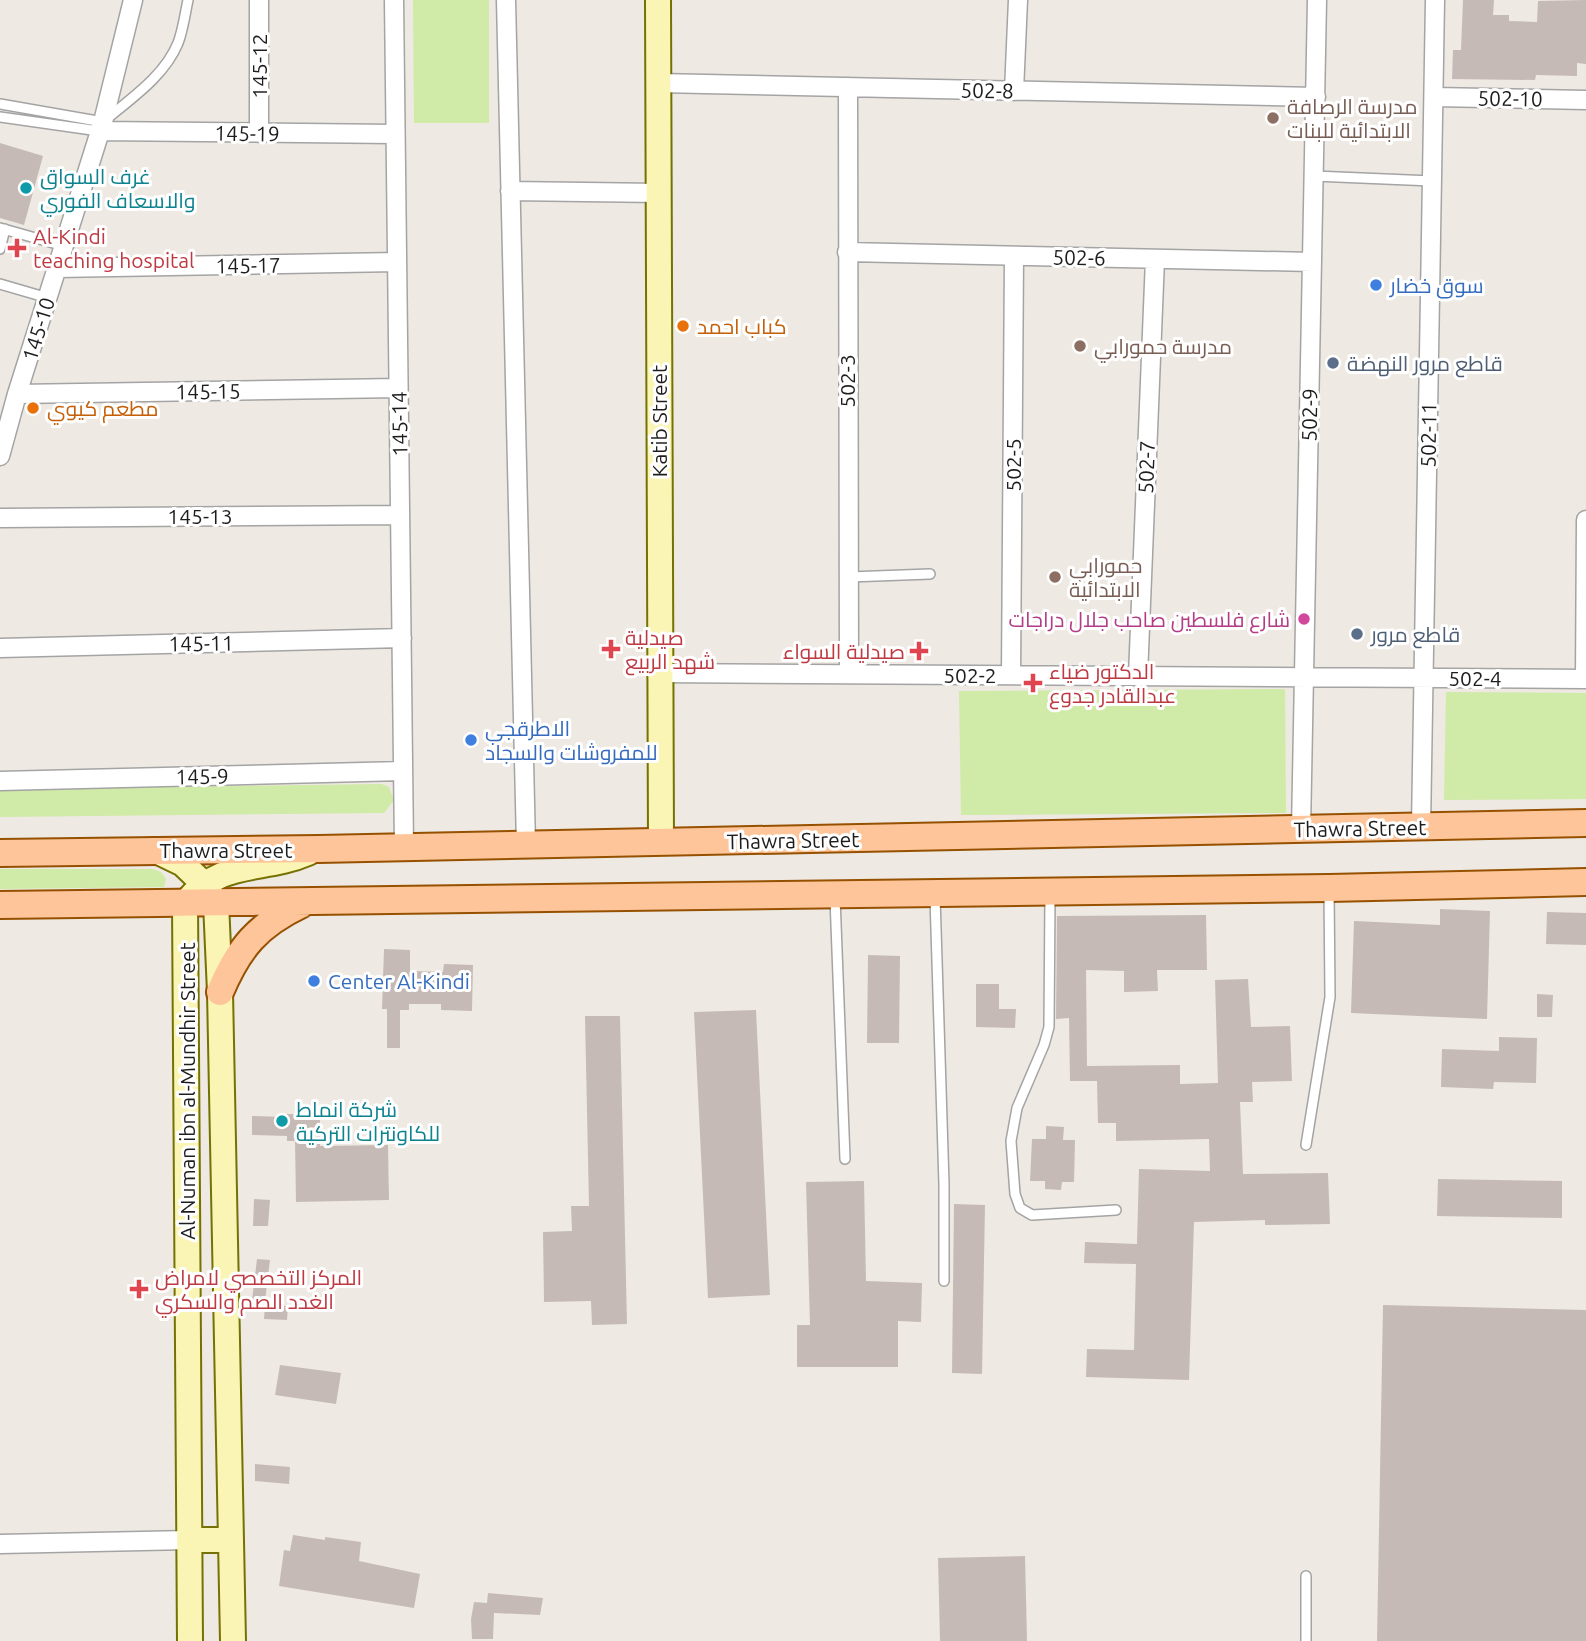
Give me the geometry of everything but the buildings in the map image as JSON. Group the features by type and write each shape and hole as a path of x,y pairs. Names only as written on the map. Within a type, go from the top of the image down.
{"main road":[{"name":"Thawra Street","path":"0,853 1586,823"},
{"path":"0,905 185,903 210,893 307,902 1586,882"},
{"path":"220,992 233,962 252,936 278,915 307,902"}],"street":[{"name":"145-10","path":"0,456 101,127 134,0"},
{"name":"145-12","path":"259,0 259,133"},
{"name":"145-14","path":"394,0 404,847"},
{"path":"506,0 526,845"},
{"name":"Katib Street","path":"658,0 661,842"},
{"path":"1014,90 1018,0"},
{"name":"502-9","path":"1301,830 1317,0"},
{"name":"502-11","path":"1421,827 1435,0"},
{"name":"502-8","path":"658,83 1315,97"},
{"name":"502-3","path":"848,87 849,674"},
{"name":"502-10","path":"1434,97 1586,100"},
{"name":"145-19","path":"101,127 259,133 395,134"},
{"path":"510,191 659,193"},
{"name":"502-6","path":"847,252 1312,262"},
{"name":"502-5","path":"1011,675 1014,256"},
{"name":"502-7","path":"1138,676 1155,259"},
{"name":"145-17","path":"57,268 397,262"},
{"name":"145-15","path":"17,394 398,388"},
{"name":"145-13","path":"0,517 400,515"},
{"path":"1586,520 1586,679"},
{"name":"145-11","path":"0,648 402,638"},
{"name":"502-2","path":"660,673 1365,677"},
{"name":"502-4","path":"1365,677 1586,679"},
{"name":"145-9","path":"0,781 403,771"},
{"path":"154,850 183,864 210,893 231,870 293,860 319,849"},
{"name":"Al-Numan ibn al-Mundhir Street","path":"210,893 220,992 233,1641"},
{"name":"Al-Numan ibn al-Mundhir Street","path":"185,903 190,1641"},
{"path":"0,1544 232,1541"}],"lane":[{"path":"0,117 101,127 154,79 170,58 179,41 188,0"},
{"path":"0,104 101,127"},
{"path":"1314,176 1432,181"},
{"path":"0,249 3,229 64,246"},
{"path":"0,284 48,298"},
{"path":"849,577 930,574"},
{"path":"1306,1145 1330,997 1329,888"},
{"path":"1050,890 1049,1027 1045,1045 1017,1108 1012,1142 1015,1194 1020,1208 1032,1215 1116,1210"},
{"path":"935,892 944,1184 944,1281"},
{"path":"835,893 845,1159"},
{"path":"1306,1576 1307,1641"}],"green space":[{"path":"413,0 489,0 489,123 414,123"},
{"path":"1285,689 1286,813 961,815 959,691"},
{"path":"1446,692 1586,693 1586,799 1444,800"},
{"path":"382,784 389,787 394,800 384,813 0,817 0,789"},
{"path":"0,869 153,869 161,872 166,879 164,887 0,889"}],"place":[{"name":"مدرسة الرصافة الابتدائية للبنات","path":"1273,118"},
{"name":"غرف السواق والاسعاف الفوري","path":"26,188"},
{"name":"Al-Kindi teaching hospital","path":"17,248"},
{"name":"سوق خضار","path":"1376,285"},
{"name":"كباب احمد","path":"683,326"},
{"name":"مدرسة حمورابي","path":"1080,346"},
{"name":"قاطع مرور النهضة","path":"1333,363"},
{"name":"مطعم كيوي","path":"33,408"},
{"name":"حمورابي الابتدائية","path":"1055,577"},
{"name":"شارع فلسطين صاحب جلال دراجات","path":"1304,619"},
{"name":"قاطع مرور","path":"1357,634"},
{"name":"صيدلية شهد الربيع","path":"611,649"},
{"name":"صيدلية السواء","path":"919,651"},
{"name":"الدكتور ضياء عبدالقادر جدوع","path":"1033,683"},
{"name":"الاطرقجي للمفروشات والسجاد","path":"471,740"},
{"name":"Center Al-Kindi","path":"314,981"},
{"name":"شركة انماط للكاونترات التركية","path":"282,1121"},
{"name":"المركز التخصصي لامراض الغدد الصم والسكري","path":"139,1289"}]}
